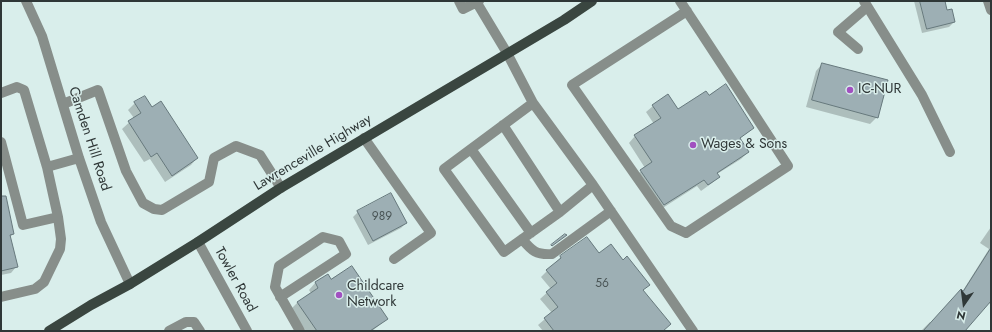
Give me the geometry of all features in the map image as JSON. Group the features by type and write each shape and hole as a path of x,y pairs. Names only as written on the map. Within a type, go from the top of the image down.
{"main road":[{"name":"Lawrenceville Highway","path":"49,331 62,327 91,305 130,284 281,188 564,20 592,1"}],"street":[{"name":"Camden Hill Road","path":"26,1 42,36 79,158 101,222 130,284"},
{"path":"459,1 463,9 478,2 533,103 593,185 693,331"},
{"path":"680,1 687,11 788,166 686,233 671,226 572,84 687,11"},
{"path":"988,1 991,10"},
{"path":"858,49 838,32 865,4 922,95 950,152"},
{"path":"1,93 16,87 24,90 47,167 58,217 61,239 60,249 44,282 35,289 1,297"},
{"path":"63,104 98,90 126,171 143,203 154,209 162,210 209,182 214,158 236,146 260,155 281,188"},
{"path":"533,103 444,169 504,252 560,212 593,185"},
{"path":"504,125 560,212"},
{"path":"364,138 431,233 394,259"},
{"path":"1,142 23,225 58,217"},
{"path":"471,149 531,232"},
{"path":"47,167 79,158"},
{"path":"522,239 528,247 536,253 542,255 552,254 611,211"},
{"path":"280,297 346,254 338,241 323,237 279,266 275,287 280,297 300,331"},
{"name":"Towler Road","path":"198,242 247,331"},
{"path":"169,331 190,321 194,322 200,331"}],"building":[{"path":"920,1 945,1 947,10 952,9 955,22 927,29"},
{"name":"IC-NUR","path":"822,63 888,80 878,118 812,100"},
{"name":"Wages & Sons","path":"726,84 754,128 740,138 749,152 717,173 720,177 708,185 704,180 664,205 640,170 652,162 634,135 661,118 652,105 668,94 678,109 706,91 709,95"},
{"path":"145,96 152,107 161,101 198,158 172,176 157,153 151,157 128,121 141,113 134,102"},
{"path":"391,193 407,223 373,241 357,211"},
{"path":"1,196 6,196 14,234 10,235 18,267 1,271"},
{"path":"565,234 567,235 552,246 551,245"},
{"path":"587,237 599,253 611,244 623,260 627,256 650,285 643,290 671,324 663,331 554,331 544,318 558,307 546,292 557,283 546,270 561,258 560,256"},
{"path":"991,248 991,301 965,331 923,331 961,289 963,291"},
{"name":"Childcare Network","path":"352,266 388,319 370,331 317,331 297,302 318,288 315,282 328,274 331,279"}],"place":[{"name":"IC-NUR","path":"850,90"},
{"name":"Wages & Sons","path":"693,145"},
{"name":"Childcare Network","path":"339,295"}]}
